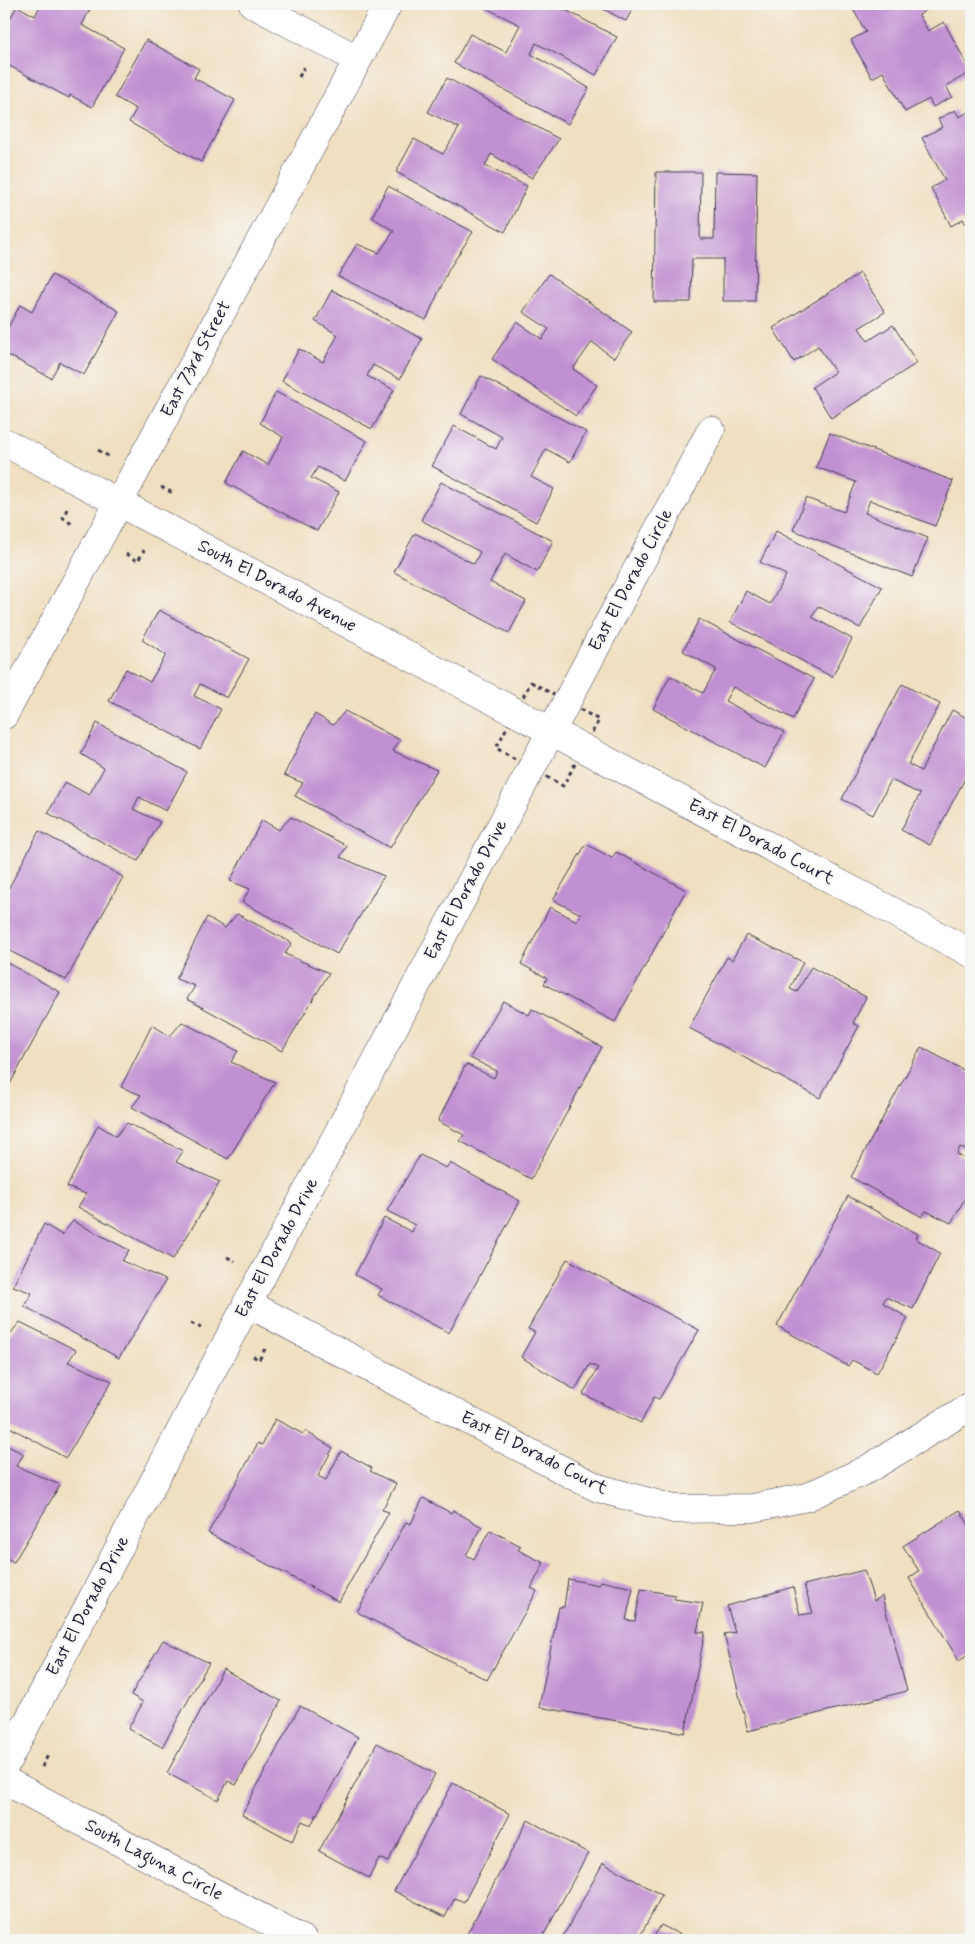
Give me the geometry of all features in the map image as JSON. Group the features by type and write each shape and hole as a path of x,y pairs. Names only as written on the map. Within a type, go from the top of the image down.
{"street":[{"path":"253,4 358,60"},
{"name":"East 73rd Street","path":"4,715 388,4"},
{"name":"East El Dorado Circle","path":"552,730 712,430"},
{"name":"South El Dorado Avenue","path":"4,442 552,730"},
{"name":"East El Dorado Court","path":"552,730 971,953"},
{"name":"East El Dorado Drive","path":"4,1767 247,1303 552,730"},
{"name":"East El Dorado Court","path":"247,1303 598,1488 674,1509 753,1508 807,1497 866,1470 971,1406"},
{"name":"South Laguna Circle","path":"4,1780 303,1940"}],"building":[{"path":"41,4 80,4 90,9 82,25 124,48 92,107 70,95 69,98 4,63 4,30 17,6 35,16"},
{"path":"486,4 554,4 617,37 596,75 536,43 531,54 589,88 568,124 454,63 470,34 506,52 520,25 484,7"},
{"path":"594,4 635,4 626,21"},
{"path":"850,4 935,4 919,15 928,31 944,22 971,72 946,86 952,97 933,107 929,99 905,112 883,72 872,78 851,40 866,32"},
{"path":"146,40 199,69 194,78 235,100 201,162 129,122 136,109 115,97"},
{"path":"447,78 559,139 532,178 491,154 485,166 527,186 505,232 396,172 414,139 443,154 459,128 428,112"},
{"path":"955,110 959,117 971,111 971,235 963,219 951,226 931,188 945,180 922,138 942,127 938,119"},
{"path":"656,172 701,172 700,239 714,239 715,172 757,173 755,301 723,301 723,259 692,259 691,302 654,302"},
{"path":"388,186 473,232 449,269 426,320 338,276 357,244 379,253 394,231 372,217"},
{"path":"860,273 885,312 859,328 868,341 893,325 917,363 831,418 812,387 835,372 818,346 794,362 773,328"},
{"path":"549,274 632,332 614,358 592,342 573,369 597,385 576,416 492,359 517,322 542,339 549,329 523,312"},
{"path":"52,275 119,311 84,375 60,362 51,378 4,353 4,335 20,305 32,312"},
{"path":"332,290 422,339 400,379 373,365 367,376 394,390 372,429 282,381 299,349 323,362 338,335 315,321"},
{"path":"481,376 586,432 570,462 546,449 531,477 554,489 536,522 432,466 454,426 496,449 502,437 461,414"},
{"path":"276,392 367,441 345,481 318,467 311,478 339,492 317,531 226,483 243,451 268,465 283,437 260,423"},
{"path":"830,433 953,481 935,526 870,500 865,513 928,538 912,577 793,530 806,498 844,512 856,482 816,467"},
{"path":"441,482 553,541 537,572 505,554 490,582 526,601 509,633 394,572 415,533 474,564 480,552 421,520"},
{"path":"776,531 882,587 860,628 818,606 812,617 852,639 832,677 730,622 746,591 770,604 786,575 760,562"},
{"path":"159,610 249,659 227,698 200,684 194,696 221,709 200,749 109,701 126,669 150,682 166,655 142,640"},
{"path":"699,619 814,679 793,719 733,687 725,701 784,732 765,768 653,709 670,676 703,693 716,669 683,651"},
{"path":"902,684 940,704 908,764 921,771 952,710 971,720 971,767 930,845 901,830 920,794 891,780 873,815 842,799"},
{"path":"345,711 400,740 393,751 437,770 390,848 295,796 303,783 284,775 315,714 333,725"},
{"path":"97,723 187,772 166,811 139,797 133,809 160,822 138,861 48,813 65,782 89,795 104,768 81,754"},
{"path":"291,817 347,846 340,857 384,876 337,954 242,902 250,889 230,881 262,820 279,830"},
{"path":"39,831 123,877 66,980 4,948 4,897"},
{"path":"586,844 612,858 616,852 686,890 615,1022 544,984 547,978 521,964 550,907 577,921 581,914 553,900"},
{"path":"237,914 292,943 285,954 329,973 282,1051 187,999 195,986 176,979 207,917 225,928"},
{"path":"746,935 803,962 790,989 797,992 811,967 866,997 853,1023 859,1026 820,1098 689,1028 727,957 732,960"},
{"path":"4,961 60,992 4,1095"},
{"path":"503,1001 529,1015 532,1009 602,1047 531,1179 460,1141 464,1135 438,1121 466,1064 494,1078 497,1071 470,1058"},
{"path":"182,1022 238,1051 231,1062 275,1082 228,1159 132,1107 141,1095 121,1087 152,1025 170,1036"},
{"path":"921,1047 971,1074 971,1153 960,1147 957,1154 971,1163 971,1188 951,1223 926,1211 922,1217 851,1177"},
{"path":"127,1123 183,1151 176,1162 220,1182 173,1259 78,1207 86,1194 67,1187 98,1125 116,1136"},
{"path":"420,1155 446,1168 450,1163 520,1201 449,1333 378,1295 382,1289 355,1275 384,1218 412,1232 415,1225 387,1211"},
{"path":"848,1196 918,1234 916,1239 940,1253 913,1309 886,1297 883,1303 908,1318 877,1373 852,1360 848,1366 777,1326"},
{"path":"73,1221 129,1250 122,1261 166,1280 119,1358 24,1306 32,1293 13,1286 44,1224 62,1235"},
{"path":"567,1259 699,1330 659,1399 654,1397 641,1423 583,1394 598,1368 590,1364 575,1390 521,1357 535,1332 528,1329"},
{"path":"20,1322 76,1350 68,1362 112,1381 66,1458 4,1424 4,1332 9,1335"},
{"path":"275,1419 303,1434 305,1431 333,1448 318,1476 326,1480 341,1451 372,1468 370,1471 396,1484 382,1510 389,1512 339,1602 208,1533 258,1443 262,1445"},
{"path":"4,1444 24,1454 16,1466 60,1485 14,1562 4,1557"},
{"path":"423,1498 451,1513 453,1510 482,1527 466,1555 474,1559 490,1530 521,1546 518,1550 544,1563 531,1588 537,1591 487,1680 357,1612 406,1522 411,1524"},
{"path":"960,1510 971,1529 971,1653 959,1661 909,1578 919,1571 903,1546"},
{"path":"864,1570 874,1601 882,1596 907,1691 748,1731 724,1634 735,1632 727,1606 793,1587 800,1615 813,1613 804,1585"},
{"path":"568,1579 599,1585 600,1581 633,1588 626,1620 635,1621 641,1589 675,1595 674,1599 703,1603 697,1632 705,1632 685,1733 539,1707 559,1607 564,1607"},
{"path":"163,1640 209,1663 162,1747 128,1729 143,1702 131,1695"},
{"path":"223,1669 281,1701 236,1785 228,1781 218,1800 167,1773"},
{"path":"300,1706 358,1737 311,1825 302,1821 292,1841 242,1814"},
{"path":"377,1743 435,1774 388,1862 379,1858 369,1878 319,1851"},
{"path":"453,1783 510,1814 464,1902 455,1898 445,1917 394,1891"},
{"path":"528,1820 588,1853 541,1940 478,1940 467,1934"},
{"path":"603,1863 662,1895 638,1940 561,1940"},
{"path":"661,1925 691,1940 652,1940"}]}
